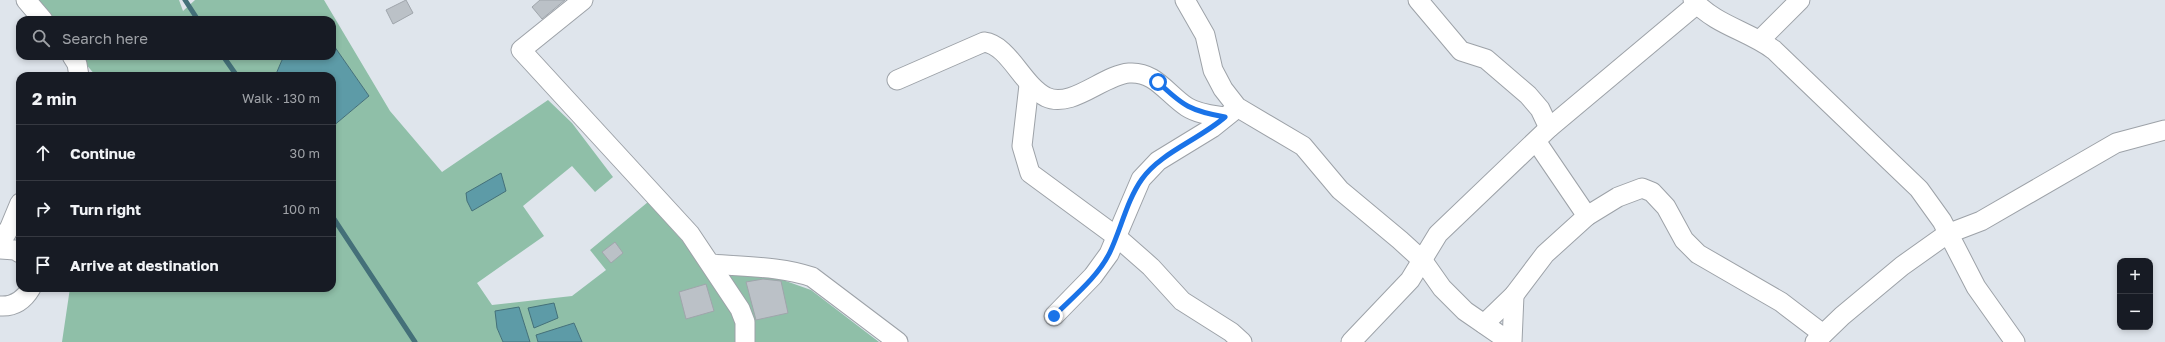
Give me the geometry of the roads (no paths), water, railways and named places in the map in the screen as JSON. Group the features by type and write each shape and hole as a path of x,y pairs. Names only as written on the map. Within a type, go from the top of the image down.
{"street":[{"path":"26,0 40,16"},
{"path":"582,0 521,50 690,234 711,264 732,300 740,309 745,322 745,342"},
{"path":"1185,0 1205,35 1213,70 1223,90 1231,112"},
{"path":"1418,0 1461,50 1470,55 1486,59 1528,95 1540,109 1542,134 1587,216"},
{"path":"1760,40 1800,0"},
{"path":"1351,342 1410,280 1423,261 1428,248 1438,234 1542,134 1695,2 1730,27 1760,40 1774,50 1901,170 1935,210 1976,287 2015,342"},
{"path":"897,80 984,42 992,43 1001,50 1029,85 1047,98 1064,99 1128,73 1144,74 1158,82 1188,108 1202,113 1231,112 1303,146 1351,201 1400,240 1423,261 1442,288 1465,311 1511,342"},
{"path":"74,60 78,72"},
{"path":"1029,85 1022,146 1030,173 1117,237 1151,267 1182,301 1231,332 1242,342"},
{"path":"1054,316 1092,276 1109,254 1141,179 1158,162 1212,128 1231,112"},
{"path":"1484,324 1514,295 1545,254 1587,216 1618,197 1642,188 1652,192 1666,207 1684,240 1698,254 1781,302 1819,338 1842,316 1902,266 1947,234 1981,220 2116,143 2165,130"},
{"path":"0,244 16,213"},
{"path":"0,249 16,251"},
{"path":"711,264 776,269 799,272 812,277 898,342"},
{"path":"4,310 20,301 28,292"},
{"path":"1511,342 1514,295"}],"water":[{"path":"336,49 369,96 336,124 336,72 277,72 282,60 336,60"},
{"path":"501,173 506,191 472,211 467,201 466,193"},
{"path":"554,303 558,318 534,328 528,308"},
{"path":"519,307 530,342 503,342 497,328 495,311"},
{"path":"574,323 582,342 538,342 536,335"}],"waterway":[{"path":"185,0 195,16"},
{"path":"226,60 234,72"},
{"path":"336,222 415,342"}]}
